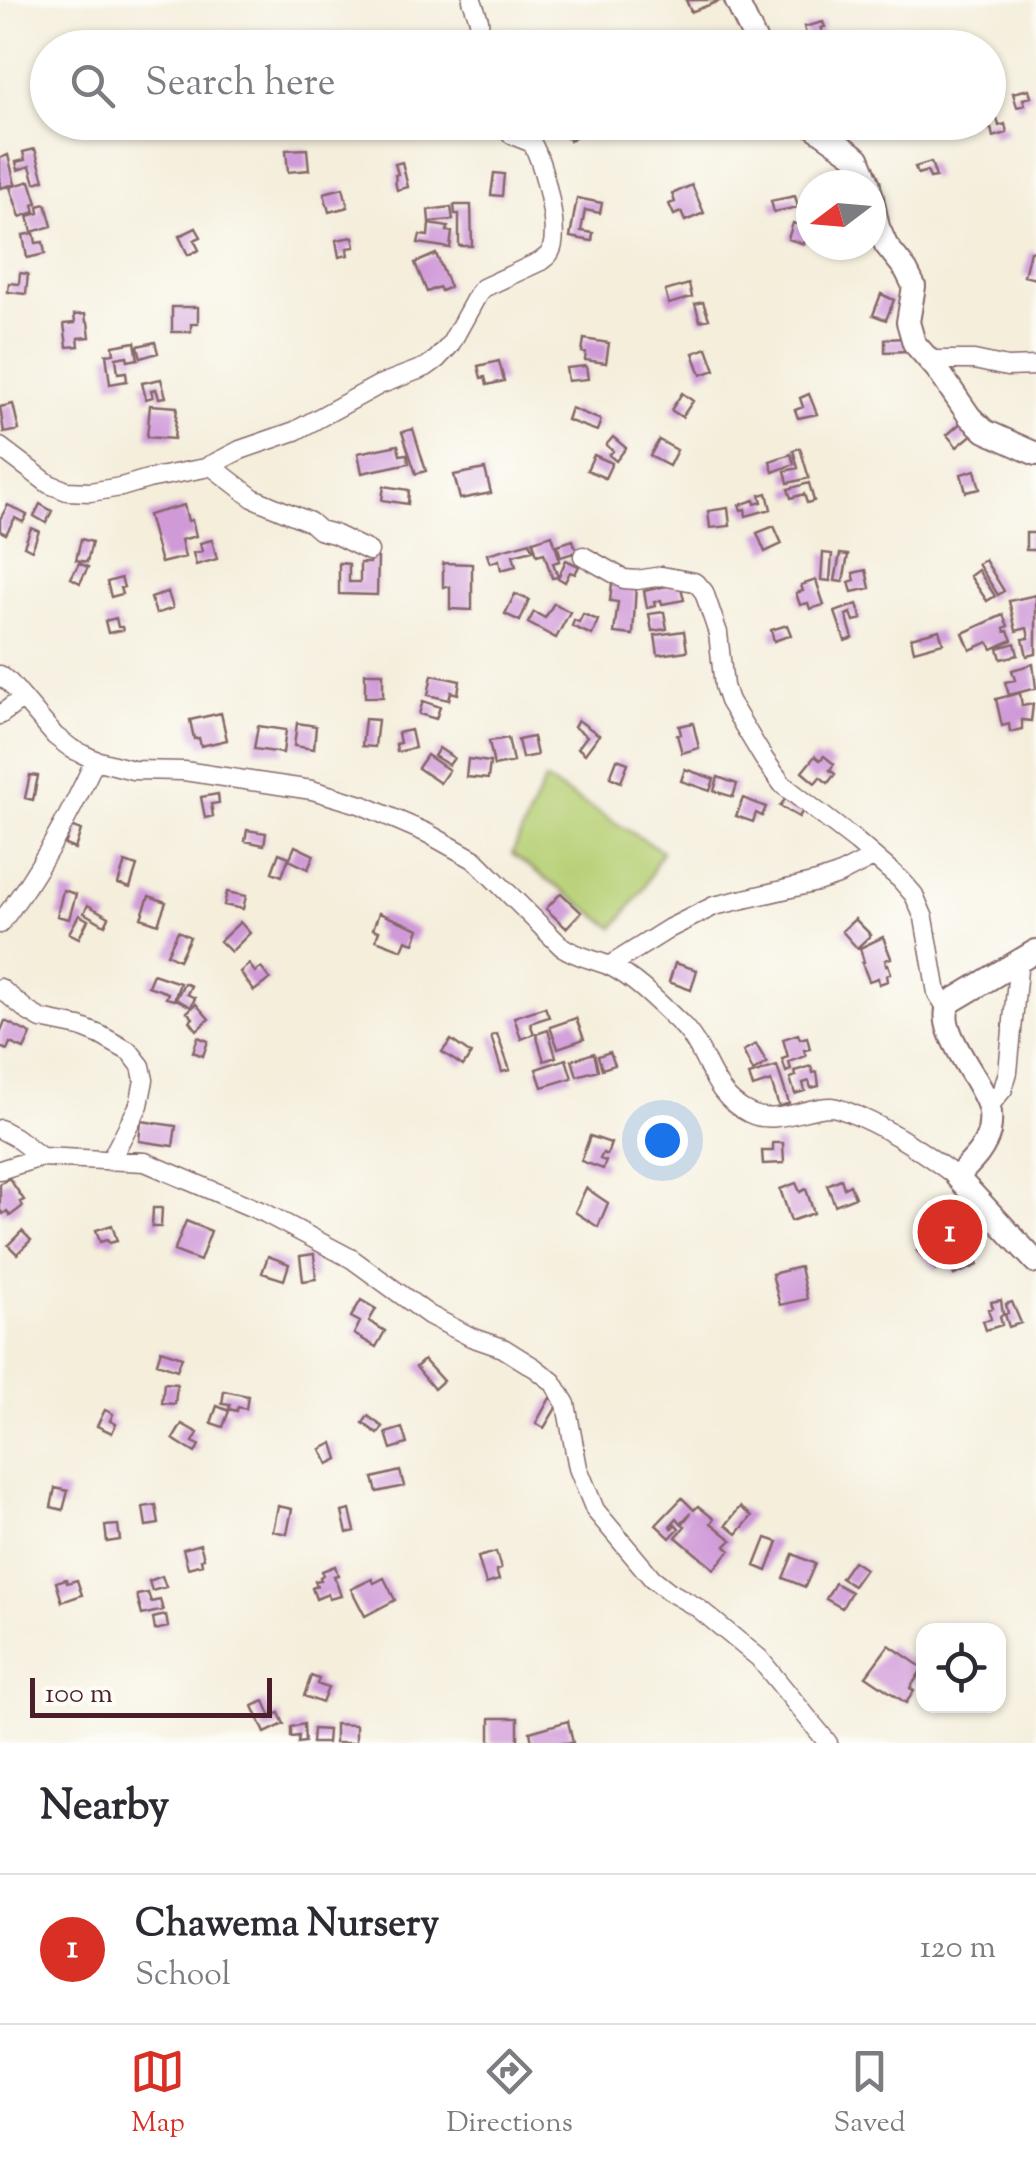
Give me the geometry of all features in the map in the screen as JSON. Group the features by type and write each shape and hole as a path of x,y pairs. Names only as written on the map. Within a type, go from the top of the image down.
{"street":[{"path":"472,0 480,30"},
{"path":"736,0 750,30"},
{"path":"0,447 50,484 68,491 121,488 210,465 295,431 379,385 438,360 483,288 548,256 553,241 551,212 538,153 532,143 523,140"},
{"path":"832,140 858,158 863,170"},
{"path":"886,245 914,286 908,322 914,343 985,432 1036,454"},
{"path":"928,360 974,360 1007,368 1036,366"},
{"path":"210,465 254,498 369,551"},
{"path":"582,556 624,579 662,576 694,582 704,592 718,633 728,701 783,784 900,880 921,907 937,993 946,1007"},
{"path":"0,675 55,736 95,760 133,770 197,772 294,787 362,805 474,860 561,946 629,979 685,1028 720,1089 746,1112 760,1118 839,1108 879,1125 912,1143 957,1177 1036,1262"},
{"path":"0,715 23,698"},
{"path":"0,924 40,868 95,760"},
{"path":"609,966 714,906 818,882 873,856"},
{"path":"957,1177 980,1153 990,1130 989,1106 952,1034 946,1007 1027,955"},
{"path":"989,1106 1003,1089 1008,1072 1027,955"},
{"path":"0,988 41,1019 100,1035 130,1052 142,1066 140,1105 110,1160"},
{"path":"0,1129 41,1158"},
{"path":"0,1170 41,1158 146,1162 265,1213 352,1259 429,1316 503,1348 553,1382 566,1404 578,1468 595,1510 652,1578 698,1608 759,1658 828,1743"}],"green space":[{"path":"545,780 662,851 643,890 614,928 512,854"}],"building":[{"path":"686,0 722,0 691,12"},
{"path":"823,22 825,27 805,30 804,27"},
{"path":"1029,89 1031,97 1023,99 1025,105 1017,107 1013,93"},
{"path":"35,149 44,180 35,183 30,166 18,170 16,162 25,160 23,152"},
{"path":"307,149 309,170 288,172 286,150"},
{"path":"8,155 15,184 0,188 0,158"},
{"path":"402,162 408,187 397,190 395,164"},
{"path":"931,162 936,177 930,178 927,171 918,174 915,167"},
{"path":"494,173 504,174 502,196 491,195"},
{"path":"30,181 37,203 33,205 35,212 20,217 10,187"},
{"path":"692,185 704,213 685,221 681,212 674,215 669,204 675,202 672,194"},
{"path":"343,188 348,207 329,212 324,193"},
{"path":"795,196 796,207 774,212 771,201"},
{"path":"577,198 602,203 600,213 585,210 581,231 593,233 592,241 570,237"},
{"path":"46,204 52,226 32,232 28,216 39,213 38,206"},
{"path":"454,205 471,205 472,246 459,246 459,214 455,214"},
{"path":"451,207 453,220 429,222 428,210"},
{"path":"793,223 796,224 796,242 788,239"},
{"path":"429,224 448,227 447,231 452,232 450,248 418,243 420,235 428,236"},
{"path":"196,228 201,237 194,240 199,250 188,255 179,236"},
{"path":"34,233 36,243 43,242 45,254 27,258 23,235"},
{"path":"353,237 355,247 347,248 348,255 339,257 336,240"},
{"path":"1030,251 1036,252 1036,279 1024,276"},
{"path":"436,254 450,287 427,292 415,263"},
{"path":"20,273 28,274 26,294 8,292 9,283 19,284"},
{"path":"689,284 692,297 669,304 665,291"},
{"path":"881,294 894,300 886,320 873,315"},
{"path":"703,302 709,319 700,321 695,304"},
{"path":"172,307 198,307 198,324 191,324 191,332 172,332"},
{"path":"85,314 90,337 78,338 79,346 67,347 64,324 75,323 74,315"},
{"path":"906,338 907,351 885,352 885,339"},
{"path":"584,339 609,343 606,363 585,360"},
{"path":"135,342 138,359 116,358 118,373 126,372 127,381 110,384 106,354 114,353 113,346"},
{"path":"155,342 158,353 141,358 138,346"},
{"path":"707,348 715,370 701,375 693,353"},
{"path":"499,361 504,381 487,385 478,366"},
{"path":"586,366 588,379 568,381 566,368"},
{"path":"161,379 166,397 159,398 156,389 151,390 153,397 146,399 142,383"},
{"path":"682,393 693,401 682,417 671,410"},
{"path":"809,394 817,414 798,418 795,410 803,407 800,398"},
{"path":"13,404 19,430 4,433 0,407"},
{"path":"150,405 177,407 174,439 147,437"},
{"path":"571,408 601,420 597,431 567,420"},
{"path":"964,420 974,433 957,447 947,435"},
{"path":"413,429 426,471 416,474 402,432"},
{"path":"613,437 626,448 616,461 606,445"},
{"path":"659,440 677,450 669,466 650,456"},
{"path":"398,445 400,455 407,454 409,463 362,473 358,453"},
{"path":"800,448 809,478 788,483 785,471 798,468 793,450"},
{"path":"791,454 794,464 773,472 770,461"},
{"path":"594,455 612,463 605,478 587,470"},
{"path":"485,469 491,493 460,499 454,475"},
{"path":"975,470 980,489 966,492 961,474"},
{"path":"809,483 814,501 807,503 804,494 791,498 788,489"},
{"path":"384,486 409,490 408,504 382,500"},
{"path":"767,493 771,509 746,516 739,505 754,500 755,504 762,502 760,495"},
{"path":"40,504 52,511 46,523 34,516"},
{"path":"8,505 27,515 23,522 15,518 6,534 0,531 0,519"},
{"path":"184,505 196,536 181,540 185,557 161,563 148,515"},
{"path":"728,508 730,526 710,528 708,511"},
{"path":"774,526 782,544 765,552 757,533"},
{"path":"31,528 39,531 32,550 24,546"},
{"path":"1026,533 1036,533 1036,550 1026,550"},
{"path":"552,535 560,561 553,563 558,577 552,578 544,553 537,555 533,541"},
{"path":"81,539 92,542 87,562 76,560"},
{"path":"212,540 217,559 196,565 193,553 202,551 200,543"},
{"path":"573,540 577,552 561,557 557,545"},
{"path":"530,542 533,550 513,555 516,566 501,570 499,560 490,563 487,554"},
{"path":"823,553 832,554 830,581 821,580"},
{"path":"840,554 848,555 843,582 835,581"},
{"path":"370,557 378,558 377,595 339,594 339,563 349,564 349,582 360,582 360,563 370,563"},
{"path":"566,560 579,566 565,582 558,578"},
{"path":"985,560 1004,591 998,595 978,564"},
{"path":"79,563 88,567 80,583 71,578"},
{"path":"443,563 472,564 472,610 450,609 450,587 443,587"},
{"path":"866,570 870,588 852,592 849,582 855,580 853,573"},
{"path":"978,570 995,596 987,601 970,576"},
{"path":"121,578 122,594 111,597 107,582"},
{"path":"816,580 824,605 810,609 808,603 800,605 796,593 803,591 801,585"},
{"path":"612,583 636,586 633,635 614,633 618,602 610,601"},
{"path":"680,583 684,600 662,604 661,600 647,608 644,591"},
{"path":"168,592 173,608 156,614 151,598"},
{"path":"515,594 529,600 520,621 505,614"},
{"path":"1036,595 1036,654 1027,656 1023,639 1029,638 1027,628 1016,631 1009,601"},
{"path":"554,603 570,612 556,638 528,623 534,612 545,618"},
{"path":"857,604 862,619 854,621 851,613 846,615 853,638 845,641 835,612"},
{"path":"664,612 667,629 652,631 649,614"},
{"path":"583,614 598,620 592,635 572,626"},
{"path":"1003,615 1008,626 1005,632 1012,640 992,649 988,642 970,650 963,633"},
{"path":"116,618 123,630 108,633 105,621"},
{"path":"787,625 791,635 774,641 771,630"},
{"path":"939,630 943,643 914,651 911,638"},
{"path":"684,631 687,651 658,655 655,635"},
{"path":"1015,643 1018,655 1001,659 998,648"},
{"path":"1033,664 1036,688 1009,695 1005,682 1015,680 1012,670"},
{"path":"365,673 383,673 383,697 365,697"},
{"path":"432,675 460,681 458,694 451,692 449,700 428,695"},
{"path":"1020,693 1022,706 1033,704 1031,721 1022,720 1022,729 1010,732 1009,724 1002,726 996,699"},
{"path":"423,701 440,707 436,719 419,714"},
{"path":"221,713 227,740 201,746 199,738 194,739 190,720"},
{"path":"365,719 378,720 375,747 362,746"},
{"path":"578,720 599,735 585,754 578,748 587,736 574,727"},
{"path":"297,723 316,726 314,749 294,746"},
{"path":"693,723 699,748 682,753 679,726"},
{"path":"258,726 286,730 283,753 254,749"},
{"path":"411,730 415,748 397,752 398,733"},
{"path":"533,737 537,755 522,758 518,740"},
{"path":"508,738 513,762 494,766 489,741"},
{"path":"439,748 454,758 449,765 434,756"},
{"path":"427,755 449,770 440,783 418,768"},
{"path":"815,756 820,760 824,756 834,764 830,770 835,774 828,783 820,777 815,783 802,772"},
{"path":"468,759 490,762 488,779 466,777"},
{"path":"617,759 628,763 621,782 610,777"},
{"path":"685,769 714,779 710,791 681,781"},
{"path":"30,775 38,776 33,800 25,798"},
{"path":"718,777 737,784 733,797 714,791"},
{"path":"218,794 219,803 211,804 213,816 205,818 201,797"},
{"path":"743,798 766,807 762,816 756,813 753,822 736,816"},
{"path":"786,798 804,809 799,817 780,806"},
{"path":"71,826 81,830 75,849 65,845"},
{"path":"247,830 266,833 264,845 245,841"},
{"path":"295,846 314,855 308,869 289,860"},
{"path":"279,853 289,857 282,876 272,872"},
{"path":"125,862 137,866 130,888 118,884"},
{"path":"63,890 76,894 69,919 57,916"},
{"path":"227,892 246,896 243,909 224,905"},
{"path":"561,893 581,912 566,928 546,909"},
{"path":"149,896 166,902 158,924 141,918"},
{"path":"88,905 109,917 105,925 84,913"},
{"path":"379,913 419,929 414,943 406,940 402,950 376,940 379,931 373,929"},
{"path":"79,915 88,920 79,938 69,933"},
{"path":"855,919 871,935 857,948 842,931"},
{"path":"240,922 250,933 231,952 220,941"},
{"path":"178,931 190,937 179,960 167,954"},
{"path":"883,937 891,958 885,960 891,973 887,975 888,981 879,984 878,978 869,981 860,948"},
{"path":"675,963 697,970 691,990 669,982"},
{"path":"249,964 255,972 261,968 270,979 254,991 240,972"},
{"path":"153,974 180,983 174,1000 166,998 168,993 148,986"},
{"path":"184,983 191,986 187,994 195,998 191,1007 176,999"},
{"path":"196,1004 209,1019 197,1030 187,1012"},
{"path":"545,1007 549,1017 530,1023 534,1034 521,1039 514,1017"},
{"path":"576,1018 584,1039 558,1048 550,1027"},
{"path":"5,1021 31,1034 24,1049 10,1043 7,1050 0,1047"},
{"path":"548,1030 556,1057 544,1061 536,1034"},
{"path":"497,1034 510,1070 502,1072 491,1036"},
{"path":"798,1034 800,1039 807,1037 810,1049 804,1050 806,1056 789,1062 791,1070 786,1072 782,1059 788,1057 783,1039"},
{"path":"198,1037 208,1041 203,1056 193,1052"},
{"path":"451,1040 471,1054 463,1066 442,1052"},
{"path":"756,1044 767,1063 753,1071 743,1051"},
{"path":"610,1052 615,1065 602,1069 598,1056"},
{"path":"594,1053 598,1070 577,1076 572,1060"},
{"path":"566,1059 572,1078 542,1087 536,1069"},
{"path":"777,1066 789,1103 779,1107 771,1081 753,1087 749,1075"},
{"path":"811,1066 813,1073 817,1072 819,1086 811,1088 809,1081 803,1083 805,1091 795,1094 790,1078 796,1076 794,1071"},
{"path":"141,1121 176,1126 173,1146 139,1141"},
{"path":"590,1136 611,1143 607,1155 603,1153 600,1159 606,1161 603,1169 581,1161"},
{"path":"773,1143 783,1143 784,1163 763,1164 762,1151 773,1151"},
{"path":"9,1178 24,1200 20,1202 23,1206 10,1216 0,1210 0,1184"},
{"path":"841,1179 844,1188 850,1185 855,1197 835,1205 827,1185"},
{"path":"796,1183 800,1192 806,1189 814,1213 791,1221 780,1189"},
{"path":"586,1188 608,1203 598,1227 575,1212"},
{"path":"153,1208 162,1208 161,1227 152,1227"},
{"path":"945,1216 969,1235 943,1253 936,1244 941,1240 931,1228"},
{"path":"186,1221 211,1231 200,1261 174,1251"},
{"path":"112,1225 117,1241 100,1242 96,1230"},
{"path":"22,1231 31,1240 17,1254 8,1245"},
{"path":"927,1241 946,1260 936,1270 917,1251"},
{"path":"958,1248 963,1259 974,1255 978,1265 954,1275 945,1253"},
{"path":"314,1254 316,1279 303,1281 300,1256"},
{"path":"268,1256 289,1264 284,1280 262,1273"},
{"path":"800,1267 807,1299 780,1305 772,1274"},
{"path":"361,1300 376,1309 369,1321 385,1331 376,1347 354,1334 360,1322 351,1317"},
{"path":"1001,1300 1002,1325 986,1330 983,1321 991,1319 991,1302"},
{"path":"1012,1302 1021,1323 1009,1327 1006,1304"},
{"path":"161,1350 182,1357 177,1370 157,1363"},
{"path":"424,1360 443,1381 434,1389 416,1367"},
{"path":"164,1383 177,1384 175,1404 162,1403"},
{"path":"224,1391 248,1396 246,1409 238,1407 237,1411 222,1404"},
{"path":"550,1398 559,1403 544,1428 536,1423"},
{"path":"217,1406 229,1411 223,1427 211,1423"},
{"path":"105,1410 113,1414 110,1421 116,1424 112,1433 97,1426"},
{"path":"368,1416 383,1427 378,1434 363,1423"},
{"path":"182,1424 198,1433 193,1442 199,1445 195,1453 173,1439"},
{"path":"402,1428 407,1444 391,1449 386,1433"},
{"path":"333,1443 338,1459 328,1464 321,1449"},
{"path":"400,1471 404,1486 377,1492 373,1478"},
{"path":"55,1488 68,1491 63,1510 51,1507"},
{"path":"682,1498 694,1510 698,1506 714,1519 711,1523 732,1540 726,1546 730,1550 714,1569 676,1537 691,1513 681,1523 677,1518 670,1526 675,1524 679,1528 670,1538 656,1525"},
{"path":"156,1505 159,1524 146,1526 143,1507"},
{"path":"278,1506 292,1509 287,1534 273,1531"},
{"path":"740,1507 752,1516 737,1534 726,1525"},
{"path":"350,1510 355,1531 347,1533 342,1512"},
{"path":"118,1525 120,1540 107,1542 105,1526"},
{"path":"766,1538 778,1542 767,1571 755,1566"},
{"path":"200,1544 202,1564 188,1568 183,1549"},
{"path":"496,1552 501,1569 496,1570 499,1580 486,1584 478,1557"},
{"path":"793,1554 815,1564 805,1587 783,1578"},
{"path":"853,1561 865,1569 853,1586 841,1578"},
{"path":"335,1566 341,1596 329,1599 328,1594 316,1599 312,1588 317,1586 315,1581 321,1580 322,1571"},
{"path":"162,1576 166,1587 152,1591 149,1581"},
{"path":"384,1578 395,1600 365,1616 351,1589"},
{"path":"66,1579 67,1583 77,1580 82,1595 62,1602 56,1582"},
{"path":"835,1583 851,1592 842,1608 826,1599"},
{"path":"148,1593 151,1602 160,1600 163,1610 142,1615 137,1595"},
{"path":"166,1615 168,1627 155,1630 153,1618"},
{"path":"889,1645 916,1663 916,1679 910,1688 914,1691 906,1703 866,1676"},
{"path":"311,1676 319,1679 317,1684 328,1688 322,1703 304,1696"},
{"path":"264,1701 271,1717 279,1713 284,1724 265,1733 253,1706"},
{"path":"490,1718 518,1718 518,1743 490,1743"},
{"path":"568,1721 573,1743 532,1743 530,1732"},
{"path":"304,1724 305,1742 298,1743 299,1736 291,1737 291,1727"},
{"path":"335,1724 356,1725 356,1743 335,1743"},
{"path":"313,1729 328,1730 327,1743 312,1743"}],"place":[{"name":"Chawema Nursery","path":"950,1232"}]}
